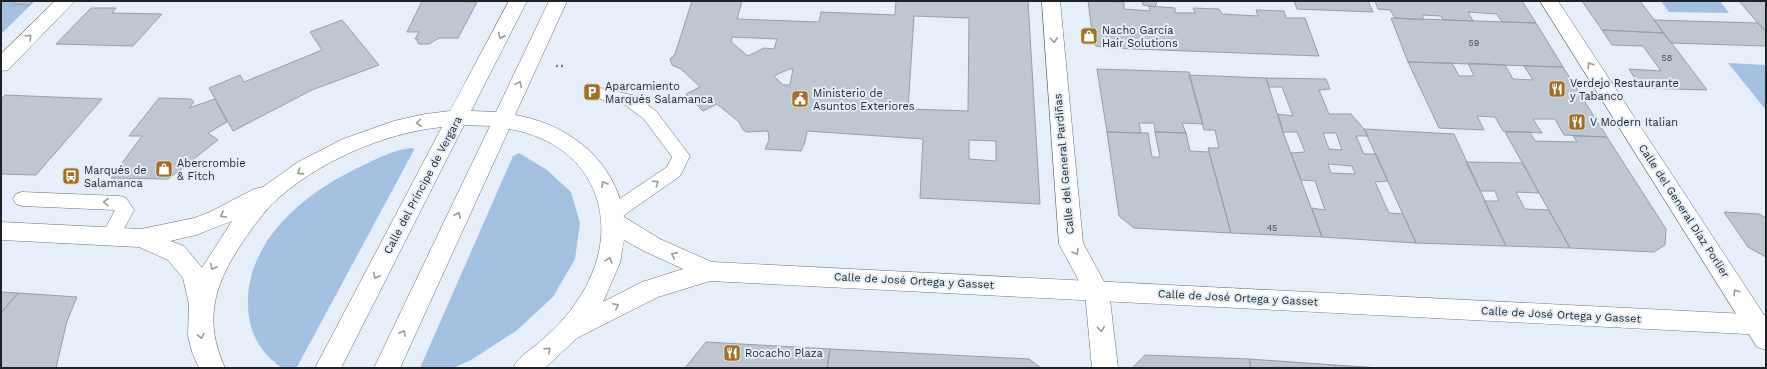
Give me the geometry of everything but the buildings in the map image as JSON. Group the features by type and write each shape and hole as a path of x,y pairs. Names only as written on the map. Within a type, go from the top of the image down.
{"street":[{"path":"1,65 66,1"},
{"name":"Calle del Príncipe de Vergara","path":"328,368 518,1"},
{"path":"387,368 558,1"},
{"name":"Calle del General Pardiñas","path":"1051,1 1071,244 1097,291 1105,368"},
{"name":"Calle del General Díaz Porlier","path":"1550,1 1763,330"},
{"path":"1,231 141,238 196,226 218,218 282,184 324,157 368,137 414,123 458,118 502,119 538,128 568,143 592,164 608,190 613,217 612,247 604,274 590,302 569,330 537,360 526,368"},
{"path":"212,368 205,357 199,330 201,303 211,270 253,210 282,184"},
{"name":"Calle de José Ortega y Gasset","path":"613,217 652,245 710,271"},
{"path":"141,238 176,253 194,275 201,303"},
{"name":"Calle de José Ortega y Gasset","path":"569,330 651,289 710,271 1097,291 1763,330"}],"lane":[{"path":"592,92 630,100 650,115 681,156 674,171 613,217"},
{"path":"22,199 120,203 125,210 110,236"}],"shaded area":[{"path":"1,1 35,1 1,34"},
{"path":"1661,1 1720,1 1729,13 1669,12"},
{"path":"1728,63 1766,65 1766,110"},
{"path":"412,148 414,149 413,152 297,367 282,368 268,356 258,342 251,326 248,307 250,282 257,259 269,238 285,219 303,202 324,187 345,174 382,156"},
{"path":"519,153 547,170 571,192 580,223 575,259 553,297 516,331 471,360 453,368 420,368 513,156"}],"place":[{"name":"Nacho García Hair Solutions","path":"1089,36"},
{"name":"Verdejo Restaurante y Tabanco","path":"1557,89"},
{"name":"Aparcamiento Marqués Salamanca","path":"592,92"},
{"name":"Ministerio de Asuntos Exteriores","path":"800,99"},
{"name":"V Modern Italian","path":"1577,122"},
{"name":"Abercrombie & Fitch","path":"164,169"},
{"name":"Marqués de Salamanca","path":"71,176"},
{"name":"Rocacho Plaza","path":"732,353"}]}
